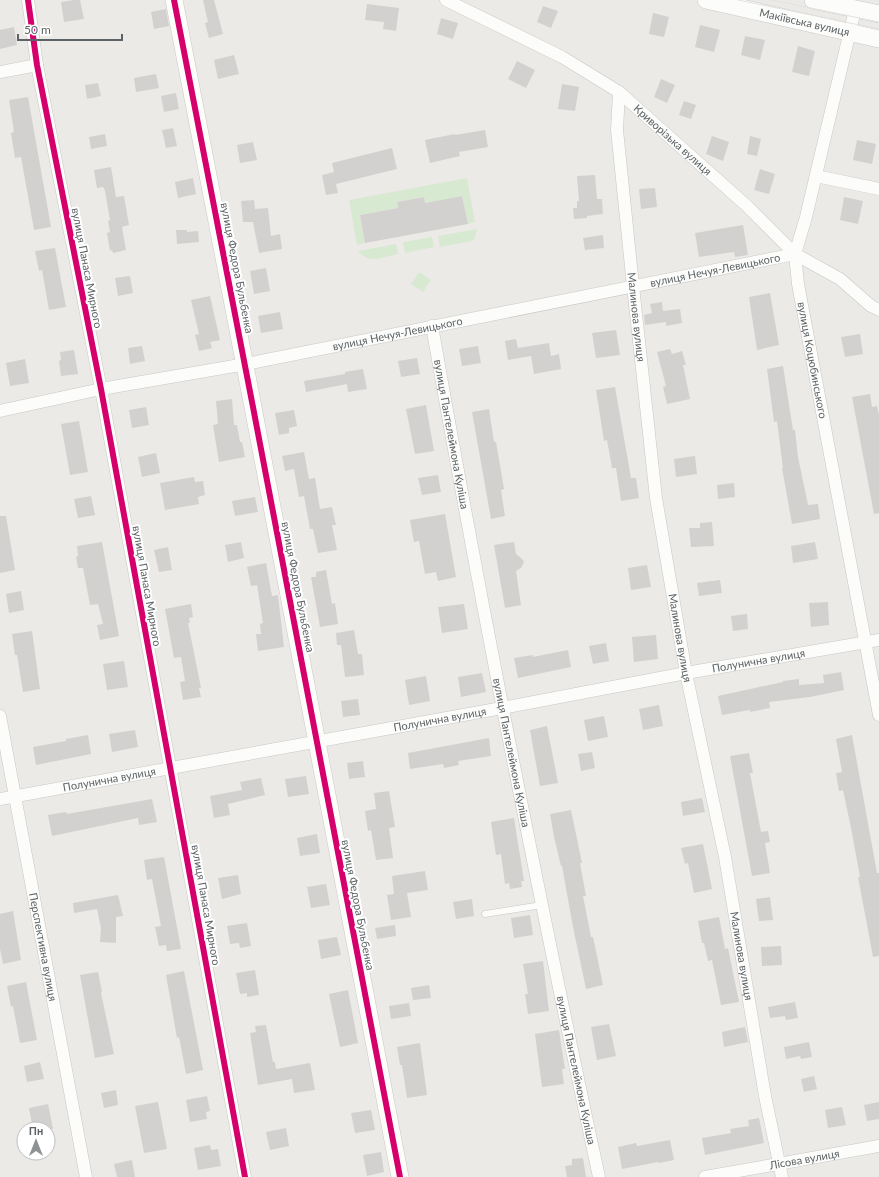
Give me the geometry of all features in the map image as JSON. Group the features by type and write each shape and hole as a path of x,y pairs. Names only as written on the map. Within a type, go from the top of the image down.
{"street":[{"name":"вулиця Панаса Мирного","path":"28,0 37,65 101,389 245,1177"},
{"name":"вулиця Федора Бульбенка","path":"174,0 246,364 400,1177"},
{"name":"Криворізька вулиця","path":"446,0 562,57 619,92 747,206 794,254 840,279 871,306 879,310"},
{"name":"Макіївська вулиця","path":"706,0 879,39"},
{"path":"813,0 879,14"},
{"name":"вулиця Коцюбинського","path":"855,10 806,217 794,254 798,284 879,714"},
{"path":"0,72 37,65"},
{"name":"Малинова вулиця","path":"619,92 617,130 656,498 686,673 726,857 765,1096 782,1177"},
{"path":"816,176 879,189"},
{"name":"вулиця Нечуя-Левицького","path":"0,411 101,389 246,364 794,254"},
{"name":"вулиця Пантелеймона Куліша","path":"432,326 502,708 599,1177"},
{"name":"Полунична вулиця","path":"0,799 317,742 686,673 865,641 879,640"},
{"name":"Перспективна вулиця","path":"0,716 86,1177"},
{"name":"Лісова вулиця","path":"705,1177 879,1146"}],"lane":[{"path":"485,914 542,905"}],"green space":[{"path":"467,178 475,222 468,224 462,196 425,203 423,197 397,202 398,208 360,215 365,243 357,245 349,200"},
{"path":"477,229 475,238 472,241 440,247 438,236"},
{"path":"432,237 434,247 405,253 403,242"},
{"path":"396,244 398,254 382,258 367,258 358,251"},
{"path":"419,272 431,280 423,292 411,284"}],"building":[{"path":"80,0 84,19 64,22 61,2"},
{"path":"203,0 214,0 223,34 209,38 205,23 208,22"},
{"path":"367,4 399,8 396,31 383,29 384,22 365,20"},
{"path":"543,6 558,11 551,28 537,22"},
{"path":"166,9 169,26 154,29 151,12"},
{"path":"653,13 669,17 664,37 649,34"},
{"path":"441,18 458,23 453,39 437,34"},
{"path":"700,25 720,30 714,52 695,47"},
{"path":"14,27 17,45 0,49 0,30"},
{"path":"745,36 765,40 760,60 741,55"},
{"path":"798,46 815,51 809,76 792,72"},
{"path":"234,55 239,74 218,79 214,60"},
{"path":"517,61 535,70 526,88 508,79"},
{"path":"156,74 159,88 136,92 134,78"},
{"path":"661,79 675,85 667,103 654,97"},
{"path":"98,83 101,96 87,99 85,85"},
{"path":"562,84 579,87 575,111 558,109"},
{"path":"176,93 179,109 164,112 161,96"},
{"path":"28,97 51,227 34,230 21,157 15,158 11,133 14,132 9,100"},
{"path":"684,101 696,105 691,119 679,115"},
{"path":"173,128 177,146 166,148 162,130"},
{"path":"485,130 488,147 459,152 460,156 430,163 425,140"},
{"path":"105,134 107,146 91,149 89,137"},
{"path":"712,136 729,142 723,161 706,154"},
{"path":"750,136 761,139 757,156 747,154"},
{"path":"857,140 876,144 872,164 853,160"},
{"path":"253,142 257,160 240,163 237,145"},
{"path":"392,148 397,169 336,184 338,193 326,195 322,175 334,172 332,163"},
{"path":"111,167 116,197 124,196 129,225 122,227 126,250 113,253 112,250 110,251 107,233 110,232 108,221 110,220 105,191 103,187 97,188 94,170"},
{"path":"760,169 775,174 769,194 754,190"},
{"path":"595,175 597,199 602,199 603,214 587,216 587,218 574,219 573,208 577,208 577,201 579,201 577,176"},
{"path":"193,178 196,194 178,198 175,182"},
{"path":"655,188 657,207 641,209 639,189"},
{"path":"462,196 468,224 365,243 360,215 398,208 397,202 424,197 425,203"},
{"path":"844,197 863,201 858,224 840,220"},
{"path":"254,200 255,209 268,208 271,236 280,234 282,249 259,253 253,222 243,222 241,201"},
{"path":"743,225 748,255 735,257 734,252 699,257 695,233"},
{"path":"176,230 187,230 187,232 198,231 199,242 177,244"},
{"path":"603,235 604,248 585,250 583,238"},
{"path":"55,248 66,307 49,310 42,270 39,271 35,251"},
{"path":"266,268 270,291 254,294 250,271"},
{"path":"130,276 133,293 118,296 115,278"},
{"path":"770,293 779,345 757,350 749,297"},
{"path":"210,296 220,340 210,342 212,348 199,351 195,335 199,334 191,300"},
{"path":"662,302 663,311 680,309 682,323 666,326 666,322 645,325 644,315 652,313 650,304"},
{"path":"280,312 283,329 261,333 258,316"},
{"path":"616,330 620,355 596,358 592,333"},
{"path":"860,334 863,354 845,357 841,337"},
{"path":"516,339 518,348 549,343 551,356 559,354 561,369 534,374 531,356 508,360 505,341"},
{"path":"142,346 145,361 130,364 128,348"},
{"path":"478,346 481,363 462,366 459,349"},
{"path":"670,349 672,354 682,351 686,365 683,365 690,399 667,404 663,387 666,386 657,352"},
{"path":"74,350 78,374 61,376 59,361 61,360 60,352"},
{"path":"417,358 420,374 401,377 398,361"},
{"path":"25,359 29,383 10,386 6,363"},
{"path":"783,366 793,430 795,430 798,457 808,505 818,504 820,519 792,524 782,468 777,421 774,422 767,369"},
{"path":"363,369 367,389 348,392 347,384 306,392 304,381 345,374 345,372"},
{"path":"615,387 631,478 636,478 639,498 621,501 616,468 612,468 607,440 604,441 596,390"},
{"path":"870,394 872,407 877,406 879,415 879,513 874,514 852,397"},
{"path":"232,399 234,425 237,425 240,442 242,442 245,457 219,462 213,425 218,424 216,401"},
{"path":"426,405 434,451 415,454 406,409"},
{"path":"146,407 149,425 132,428 129,410"},
{"path":"489,409 504,489 501,490 505,516 491,519 472,412"},
{"path":"294,410 297,426 289,428 289,433 279,435 275,413"},
{"path":"79,421 88,472 70,475 61,424"},
{"path":"304,452 309,479 315,478 320,509 332,507 336,525 332,525 337,550 318,553 313,529 310,529 304,496 299,497 294,469 285,471 282,456"},
{"path":"156,453 160,473 142,477 138,457"},
{"path":"695,456 697,474 676,477 674,459"},
{"path":"438,475 441,492 422,495 418,478"},
{"path":"194,477 195,482 203,481 205,495 198,497 199,504 165,510 160,483"},
{"path":"734,483 735,497 718,499 717,485"},
{"path":"91,496 95,515 78,518 74,499"},
{"path":"255,497 258,512 235,516 232,501"},
{"path":"445,514 456,577 438,581 436,572 425,574 419,541 414,542 410,520"},
{"path":"0,516 6,516 15,570 0,573"},
{"path":"712,522 714,546 691,547 689,528 700,528 700,523"},
{"path":"102,542 119,636 100,640 97,625 103,624 98,604 90,605 83,568 78,568 76,557 78,556 77,546"},
{"path":"241,542 244,558 228,562 225,545"},
{"path":"514,542 516,554 524,562 521,568 516,571 521,605 505,608 494,545"},
{"path":"815,542 818,559 793,563 791,546"},
{"path":"168,547 172,570 159,572 154,550"},
{"path":"266,563 272,596 278,595 284,647 258,651 256,634 261,634 260,624 263,623 257,585 251,586 247,567"},
{"path":"647,565 651,587 631,590 628,568"},
{"path":"326,570 332,604 335,603 338,624 320,627 311,577 316,577 316,572"},
{"path":"720,580 722,593 699,596 697,583"},
{"path":"21,591 24,610 9,613 6,594"},
{"path":"828,602 829,625 811,627 809,603"},
{"path":"191,604 193,617 189,618 190,623 188,623 201,688 199,688 201,697 183,700 180,682 185,681 181,657 174,658 165,609"},
{"path":"464,604 468,629 442,633 438,607"},
{"path":"747,614 748,629 733,631 731,616"},
{"path":"354,630 358,654 362,654 364,675 345,677 341,645 337,645 336,633"},
{"path":"32,631 40,689 23,692 12,634"},
{"path":"656,635 658,659 634,662 632,637"},
{"path":"606,643 609,661 593,664 589,646"},
{"path":"568,650 571,667 518,678 514,658 533,655 533,657"},
{"path":"124,661 128,687 107,690 103,664"},
{"path":"841,672 844,690 810,697 769,702 770,708 722,715 718,696 783,681 799,679 799,685 824,683 823,675"},
{"path":"482,673 486,692 461,697 458,677"},
{"path":"426,676 430,701 409,705 405,680"},
{"path":"358,699 360,715 343,717 341,701"},
{"path":"659,705 663,726 643,730 639,709"},
{"path":"604,716 608,737 588,741 584,720"},
{"path":"547,726 558,783 540,786 530,730"},
{"path":"135,730 138,747 112,752 109,734"},
{"path":"88,735 91,754 36,765 33,747"},
{"path":"852,735 877,873 879,873 879,956 873,957 858,877 860,877 851,828 843,790 839,791 836,773 842,772 836,739"},
{"path":"489,738 491,756 458,761 459,765 444,768 443,764 410,769 408,753"},
{"path":"592,752 595,768 581,771 578,754"},
{"path":"749,753 753,773 750,773 761,832 768,831 770,842 765,843 770,873 752,876 730,756"},
{"path":"363,761 365,777 349,779 347,763"},
{"path":"306,776 309,794 288,797 285,779"},
{"path":"261,778 265,795 228,804 230,815 214,818 210,796 242,790 240,782"},
{"path":"389,791 395,827 389,828 393,858 376,860 371,830 368,831 365,811 376,809 374,793"},
{"path":"702,798 705,812 683,816 681,802"},
{"path":"152,799 157,822 139,825 138,818 52,836 48,815 66,812 67,814"},
{"path":"571,810 582,863 580,863 586,896 583,896 603,985 586,989 562,866 554,837 550,814"},
{"path":"514,818 524,881 521,881 522,887 510,889 509,883 505,884 501,854 496,855 491,822"},
{"path":"317,834 320,853 300,856 297,838"},
{"path":"703,844 712,889 694,893 688,863 685,864 681,848"},
{"path":"164,857 181,949 167,951 166,945 159,946 155,927 161,926 152,879 147,880 144,860"},
{"path":"425,871 428,890 407,893 411,917 391,920 387,895 394,894 392,876"},
{"path":"238,875 241,894 222,899 218,878"},
{"path":"326,884 330,905 311,908 307,887"},
{"path":"118,895 123,916 116,917 116,943 100,942 101,928 97,909 74,913 73,903"},
{"path":"770,897 773,920 759,921 756,899"},
{"path":"472,899 474,916 456,919 453,902"},
{"path":"13,911 21,960 3,964 0,949 0,914"},
{"path":"530,915 533,935 514,938 511,918"},
{"path":"719,917 725,949 728,948 739,1002 721,1005 712,960 708,961 704,943 702,943 698,921"},
{"path":"247,923 251,946 240,948 239,943 230,944 227,926"},
{"path":"395,925 396,936 377,939 375,928"},
{"path":"337,937 341,955 321,959 318,940"},
{"path":"781,946 782,965 762,966 761,947"},
{"path":"543,961 549,1011 528,1014 525,994 528,994 523,964"},
{"path":"255,970 259,995 247,997 247,993 240,994 236,973"},
{"path":"184,971 203,1070 186,1074 179,1037 177,1038 166,975"},
{"path":"98,972 114,1054 95,1058 80,975"},
{"path":"26,982 37,1040 20,1043 13,1006 11,1007 7,986"},
{"path":"429,985 431,998 413,1000 411,988"},
{"path":"348,990 358,1043 340,1047 329,994"},
{"path":"795,1002 798,1018 786,1020 785,1016 770,1018 768,1007"},
{"path":"409,1003 411,1016 391,1019 389,1006"},
{"path":"609,1024 616,1056 597,1060 591,1027"},
{"path":"266,1025 273,1062 275,1062 276,1069 310,1063 315,1090 294,1093 292,1079 258,1085 250,1033 256,1032 255,1026"},
{"path":"745,1027 748,1042 724,1047 722,1032"},
{"path":"559,1030 565,1069 562,1069 564,1084 542,1087 535,1034"},
{"path":"809,1042 812,1057 801,1059 800,1056 786,1059 784,1047"},
{"path":"420,1043 427,1095 407,1098 402,1065 400,1065 397,1047"},
{"path":"40,1062 44,1079 27,1082 24,1066"},
{"path":"814,1076 817,1089 804,1092 801,1079"},
{"path":"116,1090 118,1105 104,1108 101,1093"},
{"path":"207,1096 210,1111 206,1112 207,1119 190,1122 186,1100"},
{"path":"158,1102 167,1149 144,1153 135,1106"},
{"path":"879,1102 879,1119 867,1121 864,1105"},
{"path":"48,1104 51,1121 31,1121 29,1108"},
{"path":"842,1107 846,1125 828,1128 825,1110"},
{"path":"371,1110 375,1130 355,1133 351,1113"},
{"path":"759,1118 764,1143 705,1155 702,1138 731,1133 730,1129 749,1126 748,1120"},
{"path":"286,1128 289,1146 270,1150 266,1132"},
{"path":"670,1140 674,1160 622,1169 618,1147 636,1143 637,1146"},
{"path":"210,1145 211,1150 218,1149 221,1166 198,1170 194,1148"},
{"path":"381,1152 384,1172 367,1176 363,1155"},
{"path":"583,1158 586,1177 567,1177 565,1166 572,1165 572,1159"},
{"path":"132,1160 135,1177 117,1177 114,1164"}],"tram line":[{"path":"738,0 879,29"},
{"path":"772,0 879,22"}],"cycle path":[{"path":"28,0 37,65 101,389 245,1177"},
{"path":"174,0 260,441 400,1177"}]}
